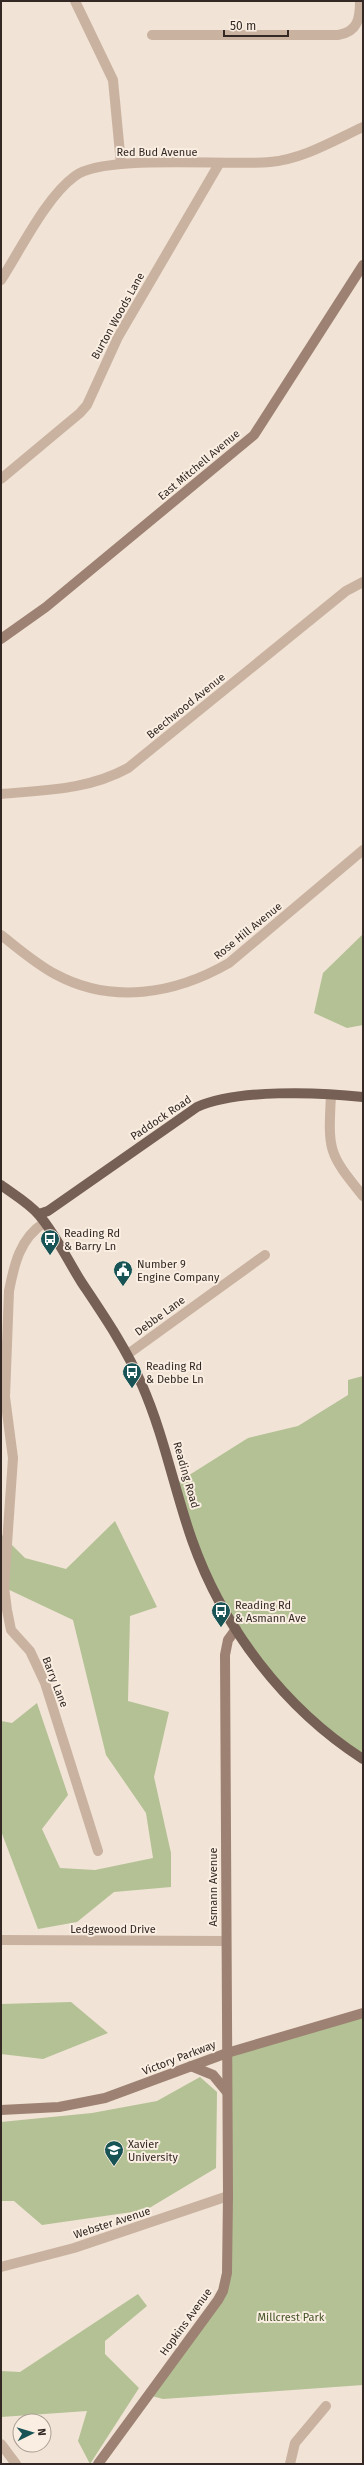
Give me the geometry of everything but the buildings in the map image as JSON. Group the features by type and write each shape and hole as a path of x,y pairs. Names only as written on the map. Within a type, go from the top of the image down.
{"main road":[{"name":"Paddock Road","path":"41,1219 48,1211 197,1107 207,1103 236,1096 363,1097"},
{"name":"Reading Road","path":"1,1185 41,1219 128,1354 163,1436 193,1542 219,1600 236,1629 267,1671 299,1708 324,1730 363,1759"}],"street":[{"path":"75,1 113,80 121,164"},
{"path":"152,35 338,35 351,31 356,26 360,14 360,1"},
{"name":"Red Bud Avenue","path":"1,280 55,195 66,183 88,170 121,164 219,164 285,160 312,151 363,127"},
{"name":"Burton Woods Lane","path":"1,479 80,413 87,405 118,337 219,164"},
{"name":"East Mitchell Avenue","path":"1,639 46,607 254,435 363,265"},
{"name":"Beechwood Avenue","path":"1,794 75,788 105,779 128,768 346,591 363,582"},
{"name":"Rose Hill Avenue","path":"1,935 50,971 89,988 128,993 167,989 211,974 229,963 363,850"},
{"path":"331,1096 331,1148 339,1167 363,1196"},
{"name":"Barry Lane","path":"41,1219 22,1246 12,1276 8,1307 4,1376 6,1412 10,1426 13,1458 4,1586 11,1630 30,1651 45,1683 98,1851"},
{"name":"Debbe Lane","path":"128,1354 265,1256"},
{"name":"Asmann Avenue","path":"227,2147 224,1655 228,1640 236,1629"},
{"name":"Ledgewood Drive","path":"1,1940 226,1941"},
{"name":"Victory Parkway","path":"1,2110 59,2107 97,2100 227,2053 363,2013"},
{"path":"191,2066 213,2075 227,2092"},
{"name":"Hopkins Avenue","path":"98,2464 223,2291 227,2273 227,2147"},
{"name":"Webster Avenue","path":"1,2267 74,2248 228,2196"},
{"path":"290,2464 291,2451 295,2443 326,2406"},
{"path":"1,2444 16,2464"}],"green space":[{"path":"363,934 363,1025 347,1028 314,1013 323,973"},
{"path":"363,1376 363,1759 299,1708 222,1606 175,1484 248,1438 298,1426 348,1395 348,1380"},
{"path":"115,1521 157,1607 130,1616 128,1701 169,1712 154,1777 171,1853 171,1887 114,1892 77,1922 38,1929 1,1831 1,1721 12,1723 37,1703 68,1795 42,1829 60,1868 95,1870 153,1858 146,1813 106,1755 73,1620 1,1586 1,1534 25,1558 66,1569"},
{"path":"71,2002 108,2033 43,2059 1,2054 1,2004"},
{"name":"Millcrest Park","path":"363,2013 363,2385 163,2399 148,2395 223,2291 227,2053"},
{"name":"Xavier University","path":"200,2077 217,2092 216,2168 146,2210 42,2225 14,2201 1,2201 1,2122 92,2113 157,2101"},
{"path":"138,2294 147,2306 105,2341 105,2354 139,2388 90,2464 78,2441 87,2411 52,2413 12,2413 12,2416 1,2417 1,2371 20,2372"}],"place":[{"name":"Reading Rd & Barry Ln","path":"50,1256"},
{"name":"Number 9 Engine Company","path":"123,1287"},
{"name":"Reading Rd & Debbe Ln","path":"132,1389"},
{"name":"Reading Rd & Asmann Ave","path":"221,1628"},
{"name":"Xavier University","path":"114,2167"}]}
